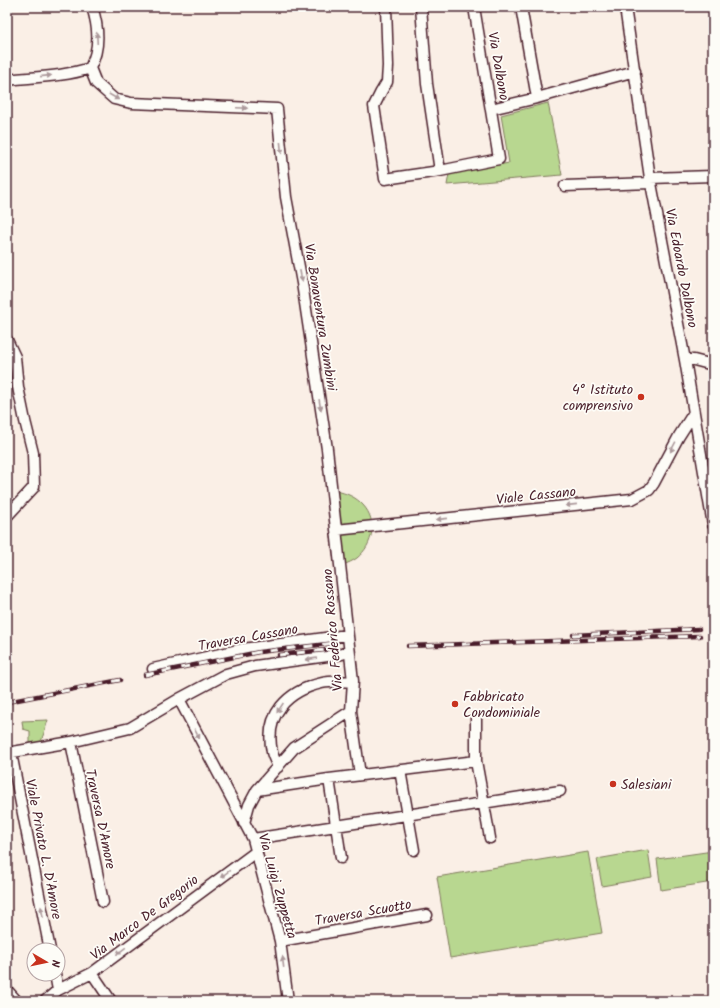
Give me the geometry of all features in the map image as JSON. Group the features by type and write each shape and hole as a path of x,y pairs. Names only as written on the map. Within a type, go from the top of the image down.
{"street":[{"path":"7,80 80,72 90,68 94,60 98,42 96,18 92,7"},
{"path":"386,7 388,66 387,82 380,92 374,106 385,179 499,160 491,109"},
{"path":"421,7 427,84 440,171"},
{"name":"Via Dalbono","path":"474,7 491,109 635,71"},
{"path":"521,7 537,98"},
{"name":"Via Edoardo Dalbono","path":"625,7 651,181 685,360 693,414 713,524"},
{"name":"Via Bonaventura Zumbini","path":"90,68 96,82 114,99 119,101 131,103 277,109 286,197 302,283 327,449 336,530"},
{"path":"565,186 713,176"},
{"path":"7,340 16,357 18,387 33,453 34,487 8,515"},
{"path":"685,360 694,360 713,365"},
{"name":"Viale Cassano","path":"336,530 632,499 649,490 693,414"},
{"name":"Via Federico Rossano","path":"244,823 249,805 257,790 294,748 351,711 353,681 336,530"},
{"name":"Traversa Cassano","path":"154,669 243,649 347,635"},
{"path":"9,753 71,742 130,728 179,699 226,674 255,666 342,654 349,651"},
{"path":"278,767 272,752 271,732 281,705 288,697 306,688 323,683 353,681"},
{"name":"Via Luigi Zuppetta","path":"179,699 253,839 280,940 288,1001"},
{"path":"351,711 360,776"},
{"path":"476,718 476,762 490,838"},
{"name":"Traversa D'Amore","path":"71,742 104,902"},
{"name":"Viale Privato L. D'Amore","path":"9,753 48,942"},
{"path":"257,790 329,779 476,762"},
{"path":"400,770 414,850"},
{"path":"329,779 341,858"},
{"path":"253,839 560,791"},
{"name":"Via Marco De Gregorio","path":"45,1001 58,990 92,973 257,851"},
{"name":"Traversa Scuotto","path":"280,940 427,915"},
{"path":"92,973 111,1001"},
{"path":"56,982 58,990"},
{"path":"7,990 17,1001"}],"green space":[{"path":"548,103 562,175 447,185 449,174 509,163 501,115"},
{"path":"336,491 351,496 360,502 368,511 372,525 370,540 362,553 355,559 343,565"},
{"path":"48,720 41,742 30,743 30,731 23,729 22,721"},
{"path":"648,850 652,877 602,886 597,859"},
{"path":"713,851 713,882 661,890 657,859"},
{"path":"588,852 602,933 450,958 437,877"}],"railway":[{"path":"573,635 699,629"},
{"path":"408,646 700,636"},
{"path":"145,675 259,652 336,643"},
{"path":"279,655 325,650"},
{"path":"7,702 120,680"}],"place":[{"name":"4° Istituto comprensivo","path":"641,397"},
{"name":"Fabbricato Condominiale","path":"455,704"},
{"name":"Salesiani","path":"613,784"}]}
